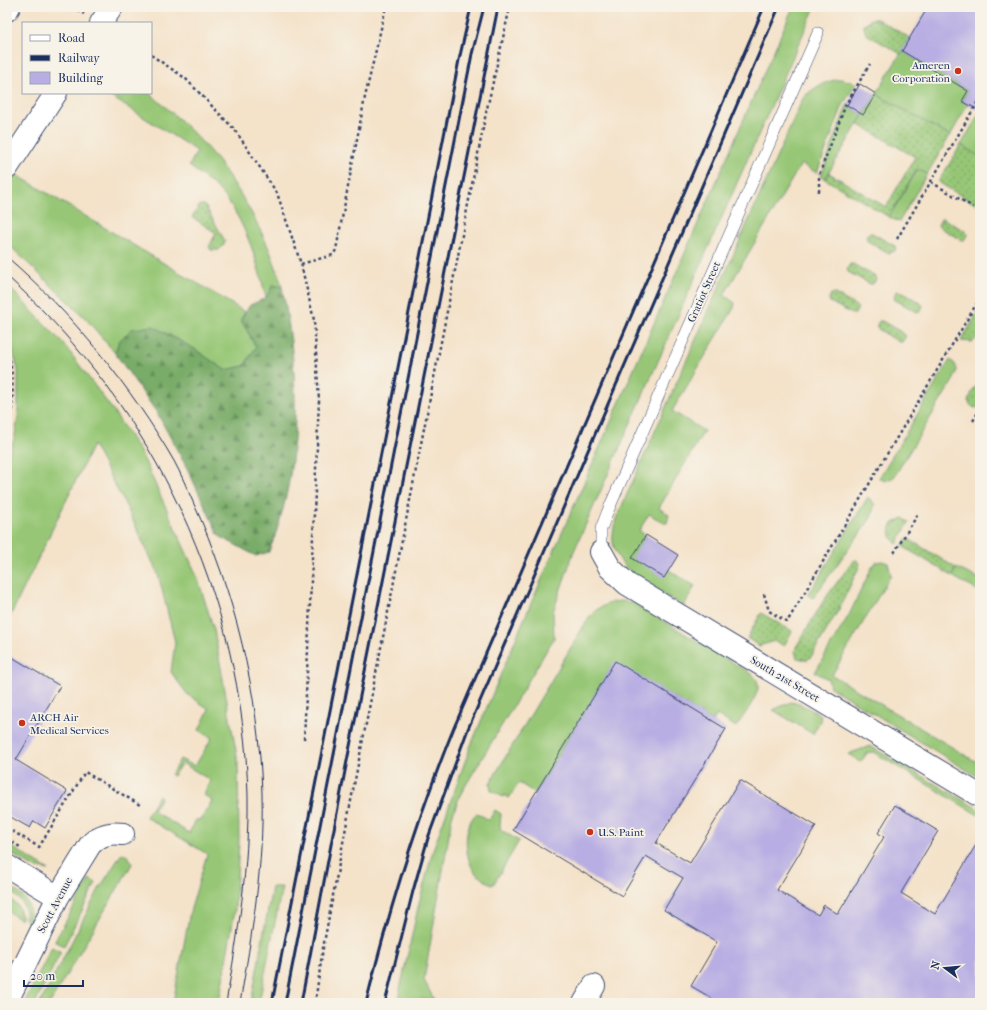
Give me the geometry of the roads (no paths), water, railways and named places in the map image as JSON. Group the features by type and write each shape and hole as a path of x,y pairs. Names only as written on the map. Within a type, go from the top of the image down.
{"main road":[{"path":"102,22 112,7"},
{"path":"7,168 55,94"},
{"name":"South 21st Street","path":"601,552 610,568 627,584 980,796"},
{"name":"Scott Avenue","path":"7,1001 58,896 90,845 96,838 109,834 123,834"},
{"path":"7,866 58,896"}],"lane":[{"name":"Gratiot Street","path":"601,552 601,529 607,513 818,34"}],"tram line":[{"path":"7,257 31,279 77,327 99,352 139,406 157,433 182,476 221,572 242,644 250,681 260,756 262,794 259,873 253,925 240,1003"},
{"path":"7,276 60,329 106,386 147,447 181,511 209,579 229,649 242,722 248,796 245,874 235,952 226,1003"}],"railway":[{"path":"272,1003 459,60 471,7"},
{"path":"285,1003 472,54 484,7"},
{"path":"301,1003 345,771 498,7"},
{"path":"366,1003 394,899 427,797 453,730 764,7"},
{"path":"385,1003 428,838 468,729 779,7"}],"place":[{"name":"Ameren Corporation","path":"958,71"},
{"name":"ARCH Air Medical Services","path":"22,723"},
{"name":"U.S. Paint","path":"590,832"}]}
